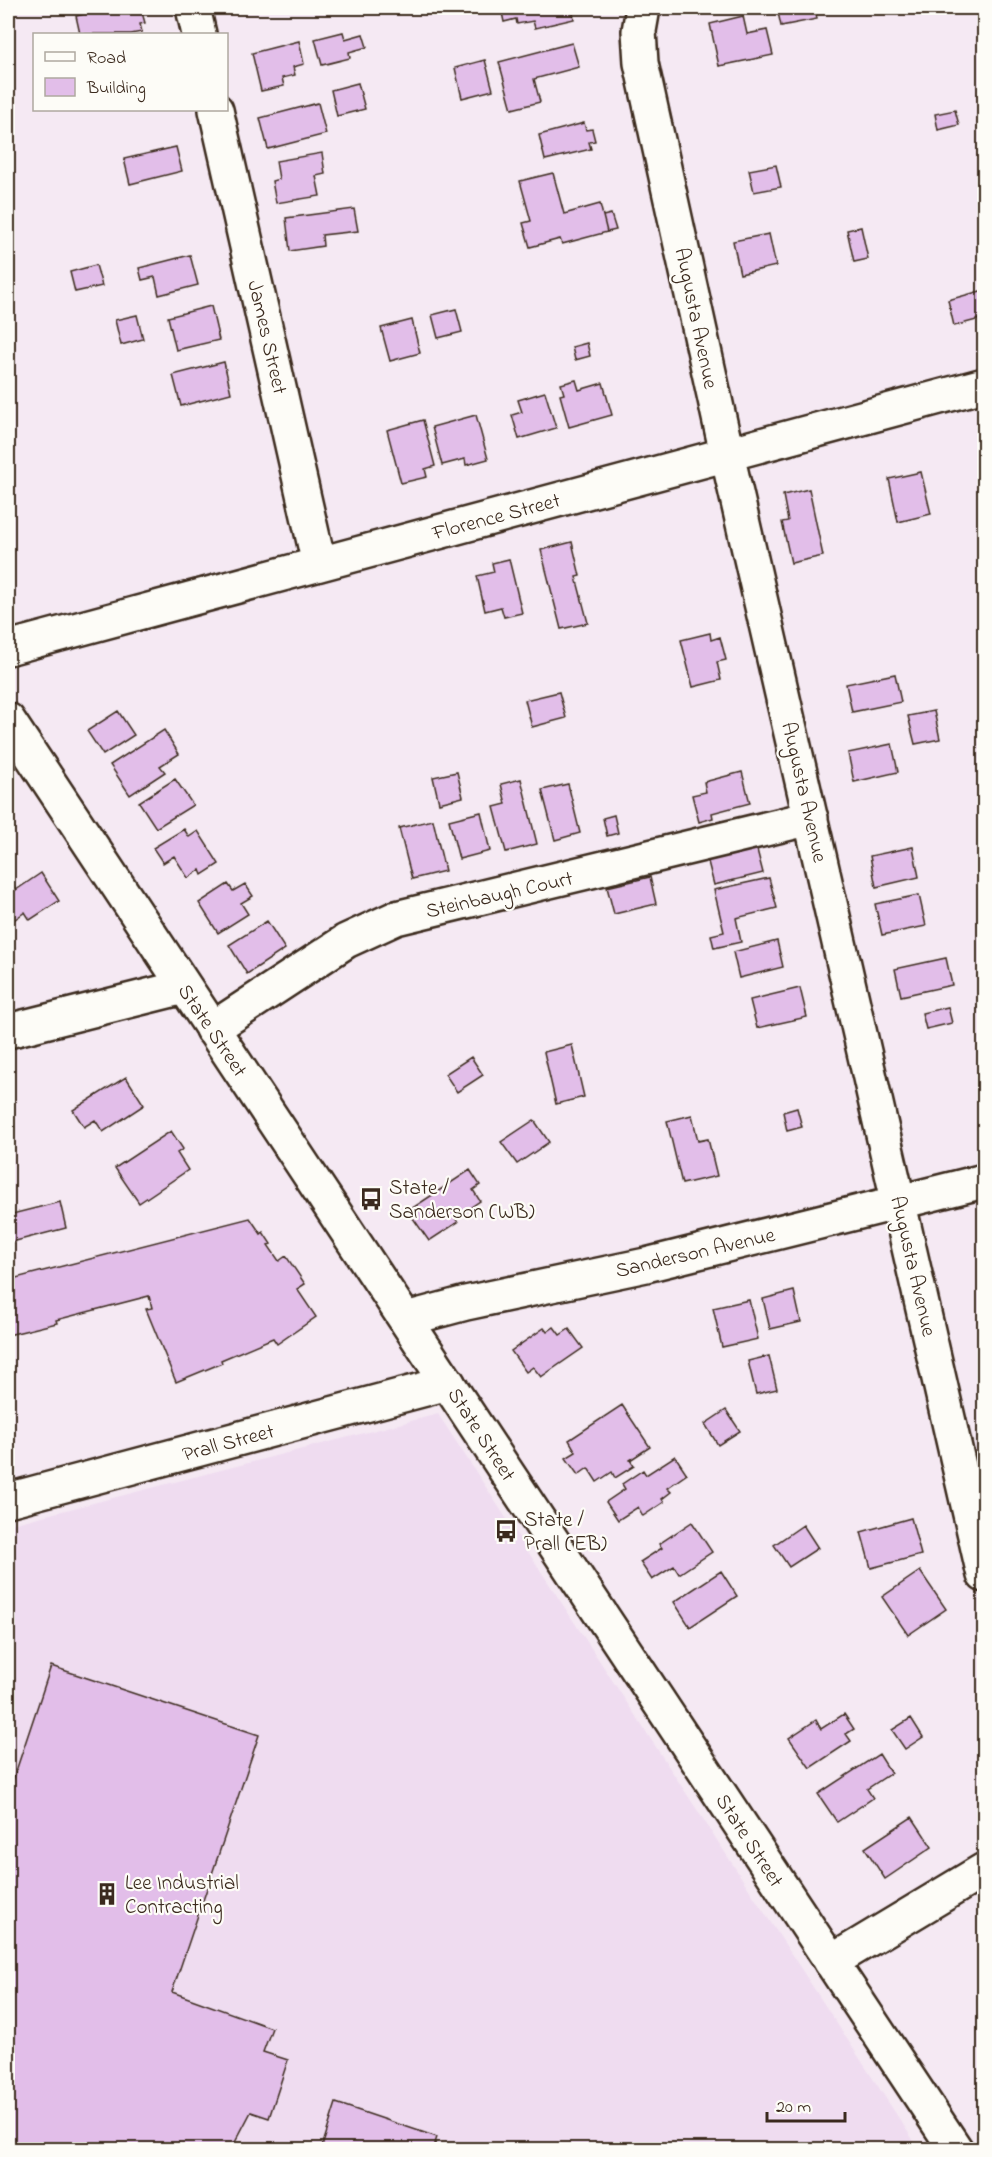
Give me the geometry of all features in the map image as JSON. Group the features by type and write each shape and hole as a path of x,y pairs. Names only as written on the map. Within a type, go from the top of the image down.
{"street":[{"path":"193,8 199,33"},
{"name":"Augusta Avenue","path":"643,8 639,31 641,63 727,454 984,1575"},
{"name":"James Street","path":"216,111 319,564"},
{"name":"Florence Street","path":"8,648 984,385"},
{"name":"State Street","path":"8,720 956,2150"},
{"name":"Steinbaugh Court","path":"212,1029 346,941 396,918 811,818"},
{"path":"8,1031 184,987"},
{"name":"Sanderson Avenue","path":"406,1319 466,1303 646,1265 984,1181"},
{"name":"Prall Street","path":"8,1500 448,1383"},
{"path":"831,1962 984,1870"}],"shaded area":[{"path":"438,1414 919,2149 8,2150 8,1525"}],"building":[{"path":"109,8 141,9 145,23 140,24 142,32 136,33 80,33 76,16"},
{"path":"501,8 572,8 574,19 535,28 533,21 517,24 516,19 504,22"},
{"path":"777,8 815,8 817,19 781,26"},
{"path":"743,16 747,34 767,30 773,55 719,66 710,24"},
{"path":"343,32 345,39 363,34 367,47 349,52 350,58 322,65 315,39"},
{"path":"299,41 304,64 293,67 295,75 282,78 284,86 261,91 252,53"},
{"path":"572,43 579,67 534,79 540,102 512,109 499,62"},
{"path":"485,60 493,90 462,98 455,68"},
{"path":"358,83 365,109 337,116 331,90"},
{"path":"318,103 326,134 268,149 260,118"},
{"path":"955,110 959,125 938,130 935,114"},
{"path":"584,123 586,130 592,129 595,141 589,142 591,149 545,160 539,135"},
{"path":"176,147 182,171 130,184 124,159"},
{"path":"322,153 325,174 316,176 320,196 276,203 272,181 279,179 276,161"},
{"path":"776,165 781,187 754,192 749,170"},
{"path":"553,173 564,214 600,204 607,232 562,244 560,239 530,247 523,223 531,221 520,181"},
{"path":"354,209 358,231 322,235 323,246 290,251 286,218"},
{"path":"611,214 616,230 607,232 603,216"},
{"path":"861,227 868,259 854,262 847,230"},
{"path":"769,234 776,266 740,274 733,241"},
{"path":"190,255 198,285 159,295 155,277 142,280 139,268"},
{"path":"96,265 102,286 75,292 70,272"},
{"path":"984,290 984,318 954,326 948,300"},
{"path":"211,306 219,340 176,350 168,317"},
{"path":"456,309 462,332 438,338 432,315"},
{"path":"137,315 143,339 121,345 115,320"},
{"path":"412,320 420,353 390,361 381,328"},
{"path":"587,343 590,356 575,360 572,347"},
{"path":"224,362 231,393 181,406 173,375"},
{"path":"576,380 579,390 603,383 612,415 569,427 560,395 564,394 561,384"},
{"path":"545,392 556,428 519,439 512,415 522,412 518,400"},
{"path":"476,415 488,459 466,465 465,459 442,465 432,427"},
{"path":"423,420 435,466 425,469 427,477 401,483 387,430"},
{"path":"921,472 931,514 898,522 889,479"},
{"path":"809,489 823,556 791,563 782,522 788,521 783,495"},
{"path":"572,542 580,576 576,577 588,623 561,629 541,550"},
{"path":"509,559 522,613 504,617 501,607 485,611 477,576 494,572 492,563"},
{"path":"710,633 711,640 720,637 726,660 717,662 721,680 693,687 681,640"},
{"path":"895,674 901,702 852,712 846,684"},
{"path":"559,692 566,718 532,727 525,700"},
{"path":"118,711 134,735 103,755 87,731"},
{"path":"934,711 940,739 915,744 908,716"},
{"path":"164,730 179,754 160,766 165,772 130,795 110,765"},
{"path":"892,744 898,772 854,782 848,753"},
{"path":"457,772 463,797 439,803 433,777"},
{"path":"742,772 750,803 712,813 713,818 699,822 692,795 706,792 704,782"},
{"path":"175,779 193,805 156,828 139,802"},
{"path":"521,779 537,844 506,852 494,807 506,804 501,784"},
{"path":"568,784 580,833 555,840 542,790"},
{"path":"481,812 490,851 459,859 449,820"},
{"path":"614,815 618,833 607,836 603,818"},
{"path":"433,820 445,871 412,879 399,828"},
{"path":"184,829 189,837 198,831 219,864 202,875 200,870 188,878 174,856 163,863 153,848"},
{"path":"755,842 763,873 714,885 706,854"},
{"path":"913,847 919,877 876,887 870,856"},
{"path":"41,873 59,901 30,920 25,912 8,924 8,877 16,890"},
{"path":"650,877 656,904 614,914 607,887"},
{"path":"769,878 777,908 736,918 741,942 714,948 711,935 724,932 714,890"},
{"path":"228,884 233,891 245,884 253,896 241,903 248,914 218,933 199,903"},
{"path":"919,895 926,926 882,935 875,904"},
{"path":"267,921 285,949 247,974 229,945"},
{"path":"777,941 783,967 739,978 733,952"},
{"path":"946,958 952,985 901,996 895,969"},
{"path":"800,988 807,1017 757,1028 750,1000"},
{"path":"948,1007 952,1023 926,1029 922,1013"},
{"path":"572,1045 584,1097 556,1104 544,1052"},
{"path":"471,1057 483,1075 457,1092 445,1074"},
{"path":"126,1077 144,1105 103,1132 95,1120 84,1127 73,1110"},
{"path":"797,1108 802,1127 787,1131 783,1112"},
{"path":"692,1115 698,1141 708,1139 717,1176 682,1184 667,1121"},
{"path":"534,1120 549,1142 517,1164 501,1142"},
{"path":"171,1131 183,1149 177,1153 188,1170 139,1203 115,1168"},
{"path":"470,1170 480,1185 473,1190 480,1201 455,1218 458,1222 429,1241 408,1211"},
{"path":"60,1202 66,1228 8,1243 8,1215"},
{"path":"250,1218 261,1234 263,1232 271,1244 268,1245 279,1261 286,1256 305,1284 297,1289 316,1317 277,1344 273,1338 176,1382 146,1309 152,1308 149,1296 8,1335 8,1280"},
{"path":"794,1291 801,1322 770,1329 763,1299"},
{"path":"749,1300 758,1339 722,1347 713,1308"},
{"path":"554,1327 560,1335 569,1329 583,1348 541,1377 533,1367 526,1372 511,1351 544,1328 547,1332"},
{"path":"769,1356 777,1389 756,1394 748,1361"},
{"path":"622,1405 650,1447 630,1460 634,1466 615,1478 612,1472 597,1482 588,1468 578,1475 566,1458 576,1452 569,1440"},
{"path":"726,1410 740,1431 718,1445 705,1424"},
{"path":"675,1456 687,1474 667,1488 671,1492 662,1499 664,1502 643,1516 638,1507 618,1520 606,1502 625,1489 622,1484 643,1470 646,1475"},
{"path":"911,1518 921,1555 871,1568 861,1532"},
{"path":"692,1522 712,1552 679,1574 674,1566 652,1580 640,1562 662,1548 659,1544"},
{"path":"803,1525 818,1548 789,1567 774,1545"},
{"path":"721,1571 737,1596 690,1627 674,1602"},
{"path":"920,1571 946,1609 908,1635 882,1597"},
{"name":"Lee Industrial Contracting","path":"51,1666 259,1735 172,1992 272,2028 263,2052 288,2060 269,2118 251,2112 231,2150 8,2150 8,1795"},
{"path":"844,1714 854,1729 846,1734 851,1741 810,1768 789,1738 816,1720 821,1729"},
{"path":"911,1718 923,1737 905,1749 892,1730"},
{"path":"879,1754 891,1773 867,1789 873,1798 837,1822 818,1794"},
{"path":"912,1817 932,1847 885,1879 865,1848"},
{"path":"336,2103 437,2137 433,2150 321,2150"}],"place":[{"name":"State / Sanderson (WB)","path":"371,1199"},
{"name":"State / Prall (EB)","path":"506,1531"},
{"name":"Lee Industrial Contracting","path":"107,1894"}]}
